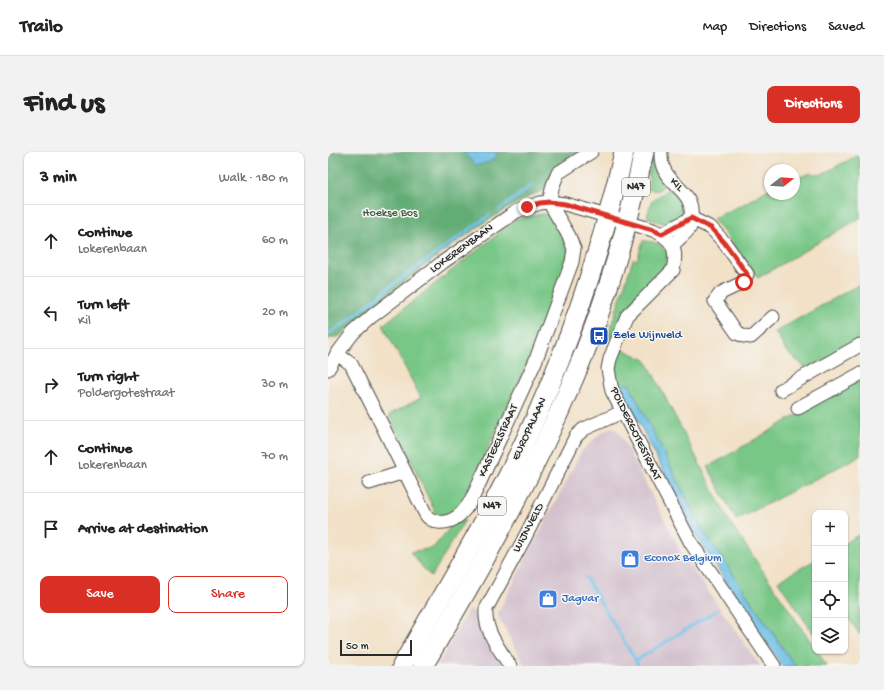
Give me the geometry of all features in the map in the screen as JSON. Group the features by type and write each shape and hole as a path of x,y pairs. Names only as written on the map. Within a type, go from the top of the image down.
{"highway":[{"name":"EUROPALAAN","path":"402,666 486,518 512,468 554,376 590,278 609,217 624,152"},
{"name":"EUROPALAAN","path":"423,666 503,526 553,426 574,379 606,294 627,223 644,152"}],"street":[{"path":"549,202 553,185 558,173 591,152"},
{"name":"KIL","path":"661,152 664,172 668,178 688,197 692,209 691,218"},
{"name":"LOKERENBAAN","path":"332,360 353,333 372,316 443,262 517,211 540,203 549,202 565,204 627,223"},
{"name":"KASTEELSTRAAT","path":"332,360 351,364 404,472 429,518 440,522 450,521 457,517 466,510 472,499 535,362 572,262 574,249 569,236 549,202"},
{"path":"627,223 662,234 673,245 690,228 691,218"},
{"path":"662,234 691,218"},
{"path":"691,218 711,228 724,242 747,274 744,282 721,293 715,301 737,333 752,337 773,317"},
{"name":"POLDERGOTESTRAAT","path":"673,245 675,253 673,270 627,316 610,359 608,369 612,391 691,543 774,666"},
{"path":"781,390 860,345"},
{"path":"798,408 860,374"},
{"name":"WIJNVELD","path":"510,666 489,632 485,620 486,609 523,541 576,436 584,429 622,412"},
{"path":"369,483 404,472"}],"shaded area":[{"path":"612,427 619,432 681,552 760,666 525,666 498,616 499,611 581,452 600,434"},
{"path":"469,609 481,618 505,666 437,666"}],"green space":[{"name":"Hoekse Bos","path":"328,152 578,152 555,166 546,189 511,206 478,227 382,299 340,336 328,339"},
{"path":"652,152 656,152 658,169 666,184 657,191 648,189"},
{"path":"860,154 860,218 758,278 713,218 742,205 764,192 764,200 800,200 800,177 811,173 820,175"},
{"path":"669,188 683,203 683,215 668,224 655,221 647,217 651,202"},
{"path":"550,214 558,225 568,250 566,266 546,323 461,506 447,516 437,516 389,415 421,398 383,325 514,221 521,218"},
{"path":"643,241 655,242 663,247 667,257 665,265 656,279 628,308 612,340 608,336 633,259 637,260"},
{"path":"860,284 860,342 807,369 786,351 775,332"},
{"path":"620,348 646,360 729,521 812,644 812,654 819,654 827,666 795,666 701,527 629,385 616,384 615,367"},
{"path":"860,378 860,456 736,520 708,467"},
{"path":"465,520 431,577 410,552 433,548 452,525"},
{"path":"860,534 860,635 848,617 848,541"},
{"path":"812,562 812,632 778,581"}],"water":[{"path":"463,152 497,152 492,160 476,165"},
{"path":"629,384 701,527 795,666 782,666 696,536 620,385"}],"waterway":[{"path":"499,210 532,185"},
{"path":"328,334 352,318 387,289 490,215"},
{"path":"586,578 639,666"},
{"path":"635,661 716,611"}],"place":[{"name":"Zele Wijnveld","path":"599,336"},
{"name":"Econox Belgium","path":"630,559"},
{"name":"Jaguar","path":"548,599"}],"route":[{"path":"527,207 549,202 565,204 662,234 691,218 711,228 724,242 747,274 744,282"}]}
